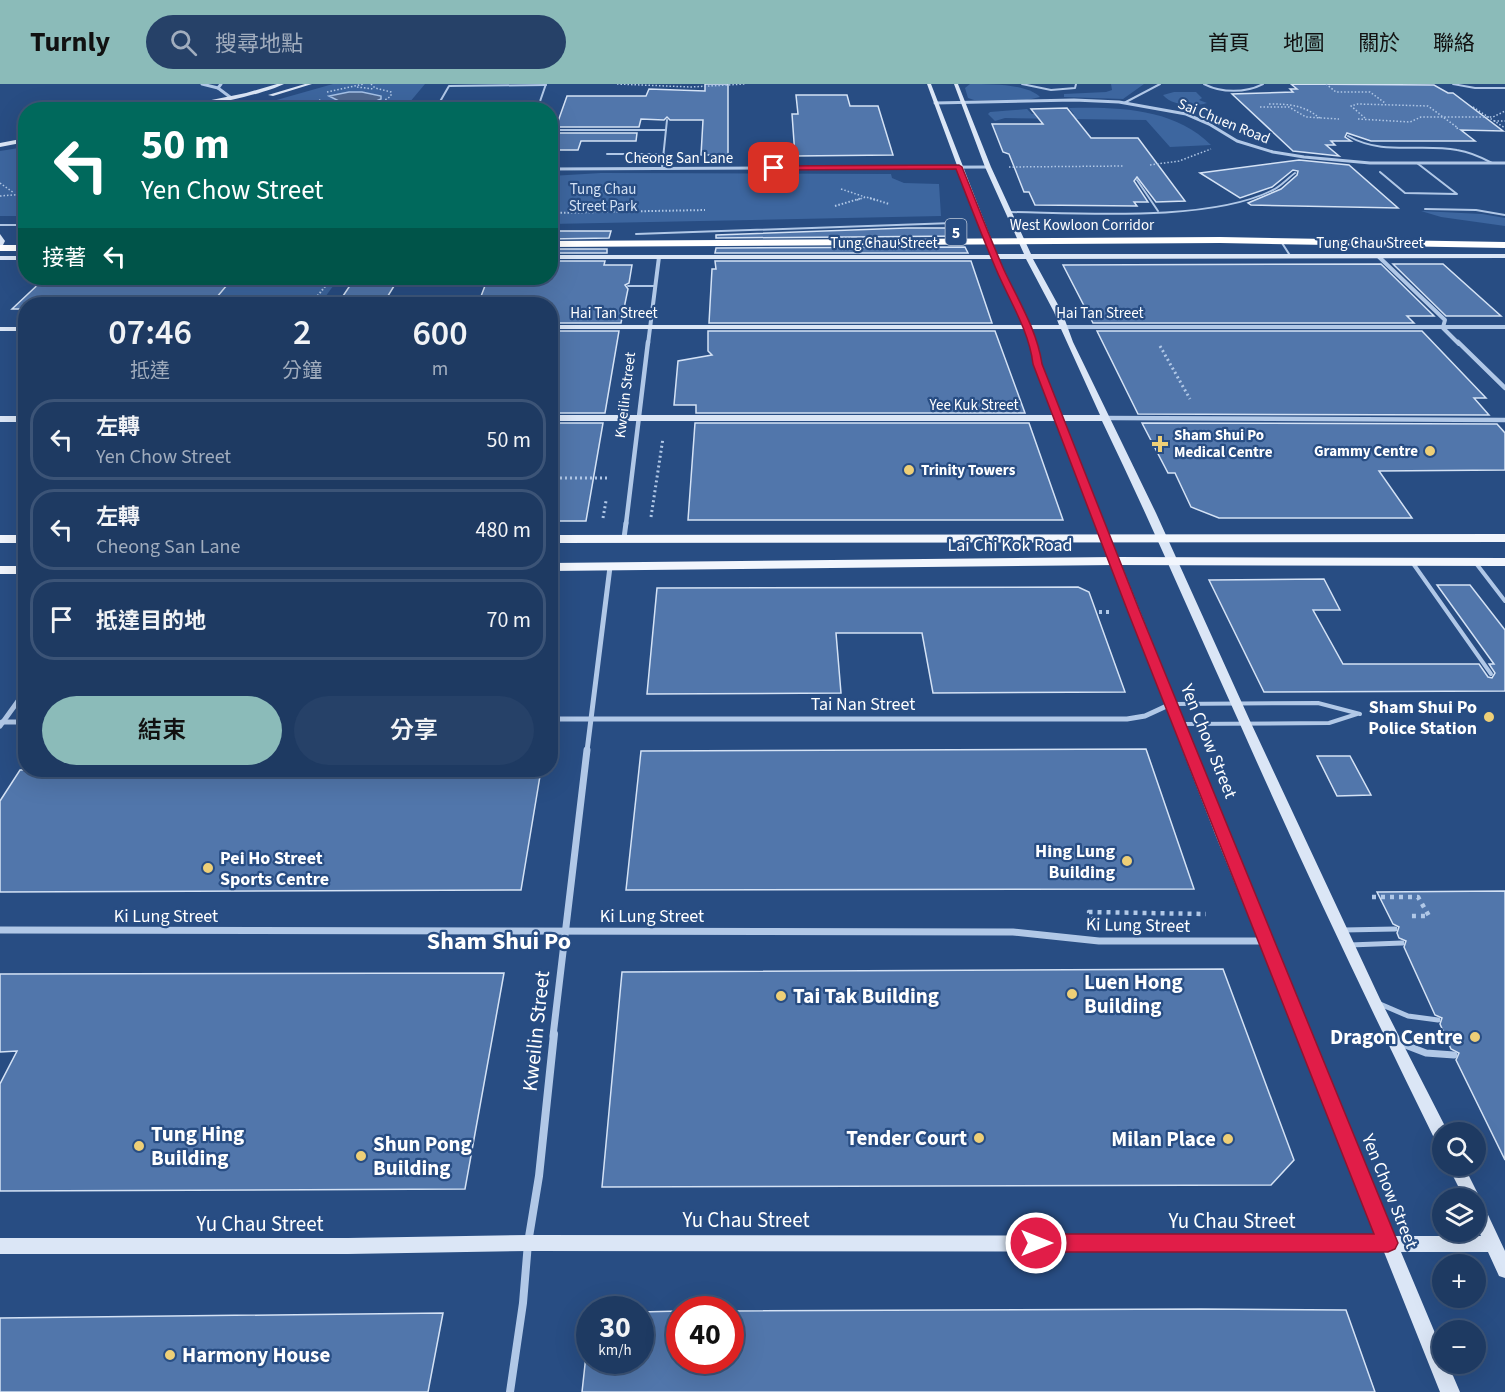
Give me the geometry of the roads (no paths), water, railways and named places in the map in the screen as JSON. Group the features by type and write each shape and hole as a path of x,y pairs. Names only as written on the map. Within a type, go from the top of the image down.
{"highway":[{"name":"West Kowloon Corridor","path":"558,244 635,239 1213,231 1505,236"},
{"name":"West Kowloon Corridor","path":"558,234 635,239 1241,240 1505,247"},
{"path":"635,239 914,251 1454,250 1505,247"},
{"path":"0,247 18,248"}],"main road":[{"path":"205,102 282,84"},
{"path":"238,102 310,84"},
{"name":"Yen Chow Street","path":"929,84 959,167 1027,326 1035,349 1037,364 1181,724 1222,834 1268,940 1388,1243 1450,1392"},
{"path":"957,84 988,167 1029,257 1162,538 1373,999 1434,1122"},
{"path":"0,139 18,136"},
{"path":"0,145 18,142"},
{"path":"0,247 3,236"},
{"name":"Tung Chau Street","path":"558,257 1505,256"},
{"path":"0,258 18,258"},
{"name":"Hai Tan Street","path":"558,327 1064,327"},
{"path":"0,329 18,329"},
{"name":"Yee Kuk Street","path":"558,418 1106,418"},
{"path":"0,419 18,419"},
{"name":"Lai Chi Kok Road","path":"558,539 1505,538"},
{"path":"0,539 18,539"},
{"name":"Lai Chi Kok Road","path":"558,567 1115,561 1505,562"},
{"path":"0,570 18,570"},
{"path":"1486,1229 1505,1270"},
{"name":"Yu Chau Street","path":"0,1246 348,1246 528,1243 1493,1244"}],"street":[{"path":"202,84 218,88 230,97"},
{"path":"218,88 221,84"},
{"name":"Sai Chuen Road","path":"935,103 1074,100 1124,102 1186,114 1209,124 1237,141 1281,153 1337,161 1505,163"},
{"name":"Cheong San Lane","path":"558,169 988,167"},
{"name":"Kweilin Street","path":"624,538 659,257"},
{"path":"1379,257 1445,320 1443,327 1505,388"},
{"name":"Hai Tan Street","path":"1064,327 1505,327"},
{"name":"Yee Kuk Street","path":"1106,418 1505,420"},
{"name":"Kweilin Street","path":"510,1392 523,1303 564,932 610,567"},
{"path":"1,724 18,701"},
{"name":"Tai Nan Street","path":"558,719 1127,719 1145,716 1172,704"},
{"path":"1,724 18,723"},
{"name":"Ki Lung Street","path":"0,930 1002,932 1099,941 1268,940"}],"lane":[{"path":"1022,84 1057,91 1072,89 1076,87 1076,84"},
{"path":"1124,102 1160,84"},
{"path":"1204,84 1211,88 1222,89 1253,88 1263,84"},
{"path":"1453,84 1475,88 1505,88"},
{"path":"440,102 449,86 546,85 540,102"},
{"path":"662,168 667,120"},
{"path":"558,130 666,130"},
{"path":"1348,136 1357,143 1369,146 1466,149 1480,154 1492,163"},
{"path":"607,154 664,154"},
{"path":"1380,172 1405,193 1457,194 1417,163"},
{"path":"1010,212 1158,211 1222,205 1273,189 1295,173"},
{"path":"1137,180 1158,211"},
{"path":"1425,209 1487,211 1505,215"},
{"path":"635,239 953,223"},
{"path":"0,225 18,225"},
{"path":"1282,243 1292,257"},
{"path":"628,286 655,286"},
{"path":"1412,562 1491,674"},
{"path":"1475,562 1505,601"},
{"path":"1172,704 1318,703 1360,714 1329,723 1181,724"},
{"path":"1342,930 1395,929"},
{"path":"1349,945 1402,943"},
{"path":"1373,999 1397,1013 1419,1020 1438,1020"},
{"path":"1392,1038 1413,1050 1435,1055 1454,1055"}],"place":[{"name":"Sham Shui Po Medical Centre","path":"1160,444"},
{"name":"Grammy Centre","path":"1430,451"},
{"name":"Trinity Towers","path":"909,470"},
{"name":"Sham Shui Po Police Station","path":"1489,717"},
{"name":"Hing Lung Building","path":"1127,861"},
{"name":"Pei Ho Street Sports Centre","path":"208,868"},
{"name":"Luen Hong Building","path":"1072,994"},
{"name":"Tai Tak Building","path":"781,996"},
{"name":"Dragon Centre","path":"1475,1037"},
{"name":"Tender Court","path":"979,1138"},
{"name":"Milan Place","path":"1228,1139"},
{"name":"Tung Hing Building","path":"139,1146"},
{"name":"Shun Pong Building","path":"361,1156"},
{"name":"Harmony House","path":"170,1355"}],"district":[{"name":"Sham Shui Po","path":"499,941"}],"park label":[{"name":"Tung Chau Street Park","path":"603,198"}]}
